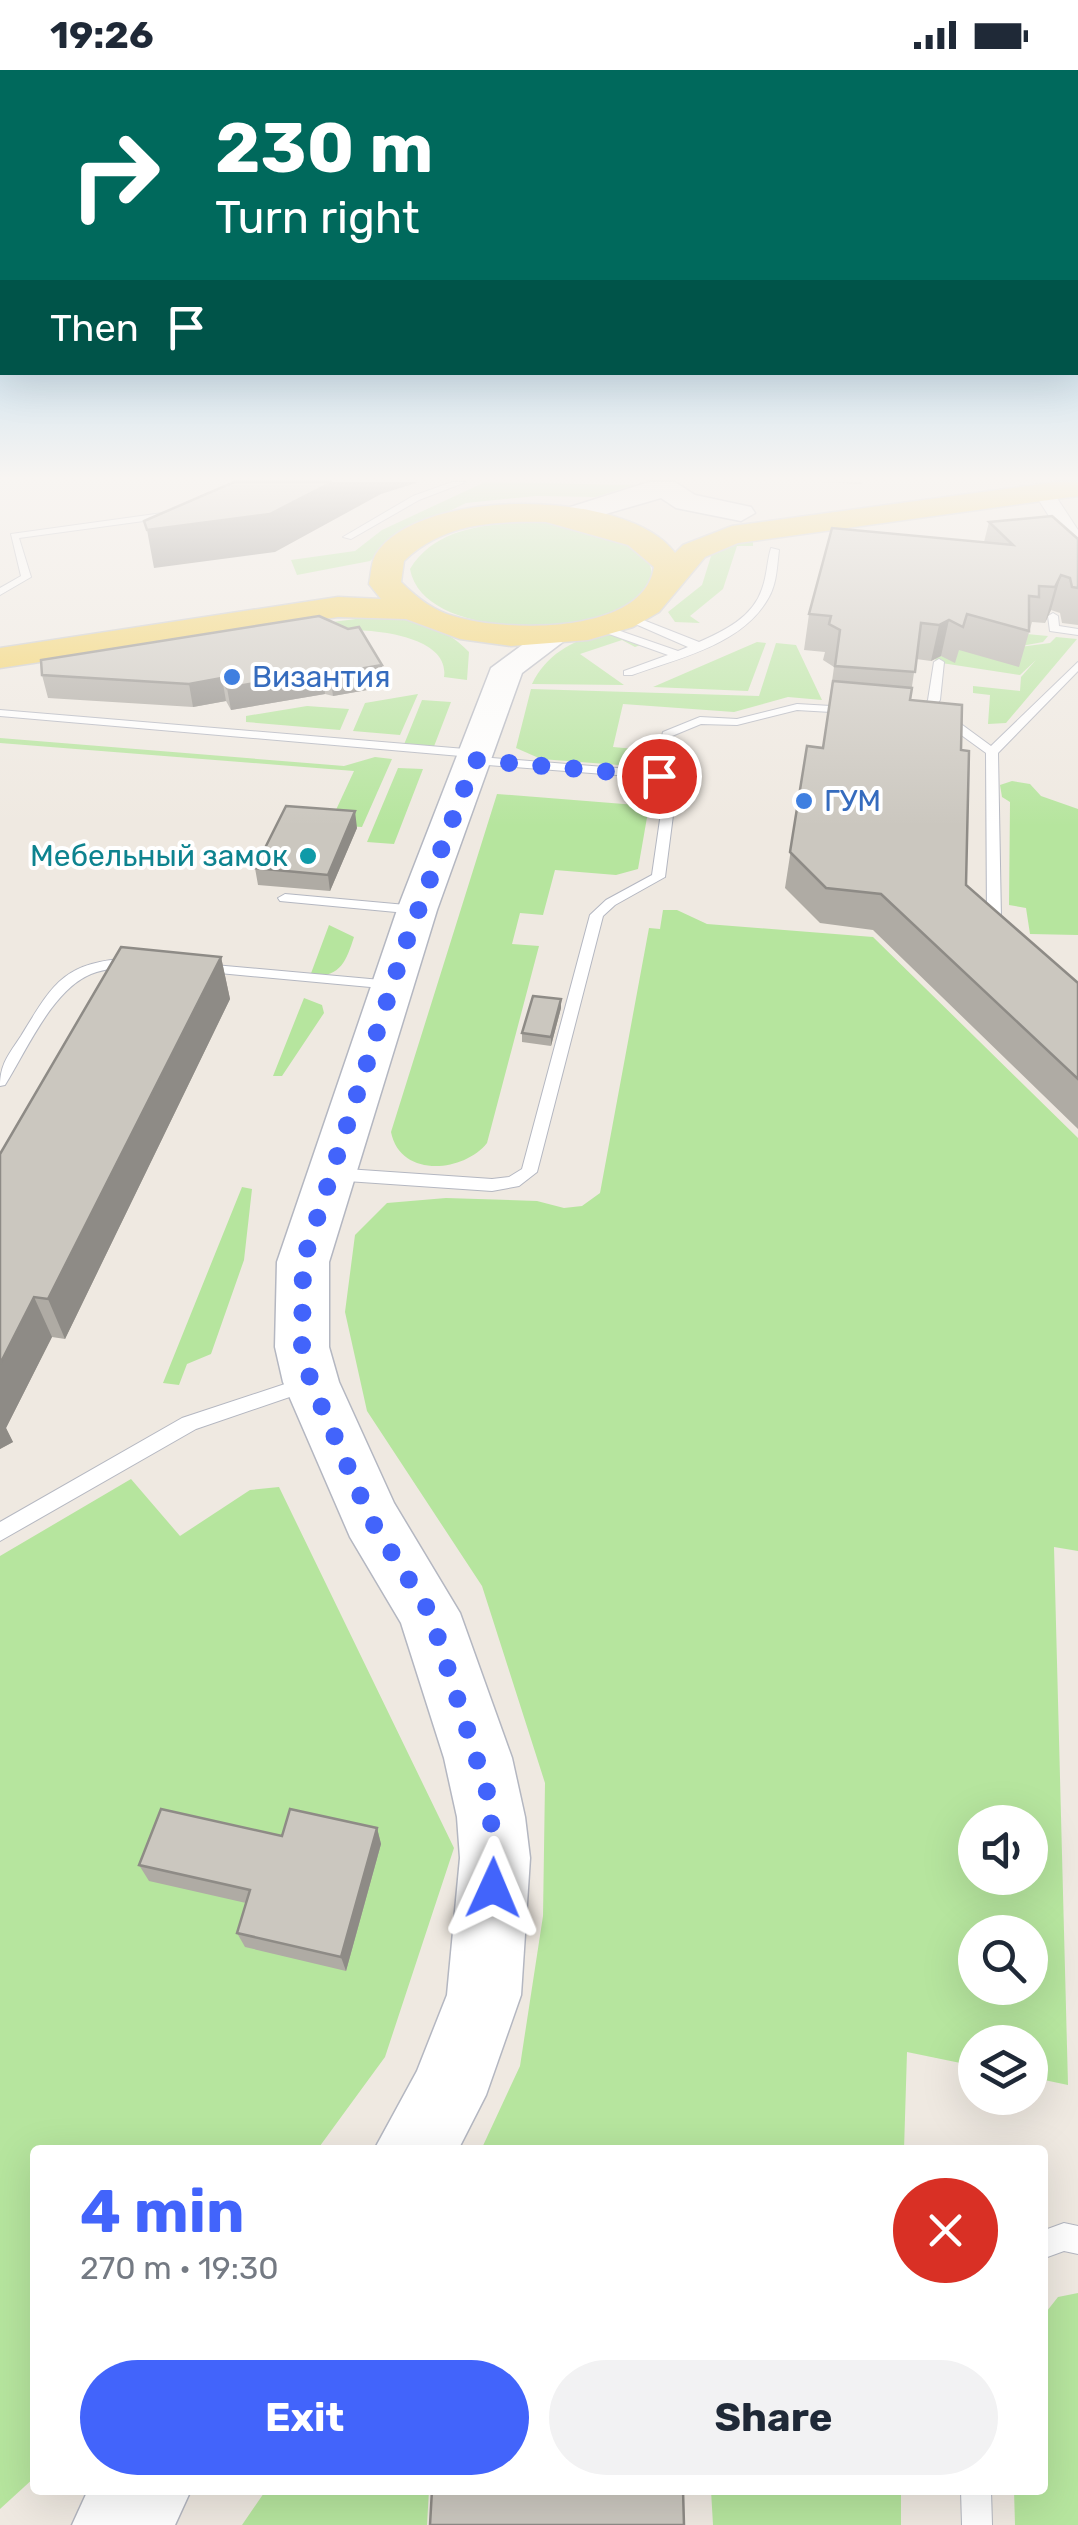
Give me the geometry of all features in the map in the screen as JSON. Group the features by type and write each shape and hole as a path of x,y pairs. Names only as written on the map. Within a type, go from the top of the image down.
{"main road":[{"path":"0,632 235,597"},
{"path":"397,597 409,609"},
{"path":"454,628 514,636 556,635 614,622 657,597"},
{"path":"0,658 338,607 409,609 454,628 506,668"},
{"path":"417,2145 447,2095 484,1995 495,1858 492,1818 478,1758 430,1613 371,1520 311,1382 302,1347 303,1262 417,910 506,668 556,635"},
{"path":"118,2525 142,2495"}],"lane":[{"path":"628,672 695,646 759,606 763,597"},
{"path":"1053,616 1054,630 1078,632"},
{"path":"614,622 695,646"},
{"path":"614,622 677,654"},
{"path":"922,718 934,700 940,662"},
{"path":"1017,941 994,920 992,752 1078,664"},
{"path":"331,1174 492,1185 514,1182 529,1172 597,915 609,900 640,891 658,878 670,792 659,776 666,734 700,720 737,722 797,707 867,712"},
{"path":"0,713 659,776"},
{"path":"904,716 956,726 992,752"},
{"path":"285,898 417,910"},
{"path":"0,1081 57,989 68,978 112,963 153,964"},
{"path":"190,967 392,984"},
{"path":"0,1532 189,1423 311,1382"},
{"path":"1048,2243 1064,2237 1078,2240"},
{"path":"976,2495 977,2525"}],"green space":[{"path":"427,597 637,597 614,611 548,625 475,620 444,609"},
{"path":"687,597 714,597 690,616 700,623 675,622 668,612"},
{"path":"372,617 412,621 448,635 469,652 467,680 444,677 442,662 433,650 418,642 380,632 329,631 324,623"},
{"path":"939,626 1048,636 1043,642 1005,649 1050,643 1056,637 1077,639 1006,723 988,724 990,695 973,693 973,686 1020,691 1021,677 1036,660 1020,675 935,662"},
{"path":"602,633 635,636 646,643 635,647 622,640 580,654 624,685 532,684 544,665 561,651"},
{"path":"757,642 766,643 748,691 653,687"},
{"path":"776,643 796,645 822,700 788,697 734,712 623,704 613,747 635,749 632,766 541,759 516,748 531,689 759,696"},
{"path":"418,694 400,735 353,731 365,703"},
{"path":"422,700 451,702 433,749 403,747"},
{"path":"307,706 349,709 340,730 246,722 246,716"},
{"path":"0,738 344,766 375,757 392,759 362,827 329,825 354,771 0,743"},
{"path":"398,768 423,769 394,844 367,842"},
{"path":"1012,781 1030,784 1041,796 1078,809 1078,935 1030,934 1026,908 1009,905 1010,802 1002,797 1000,785"},
{"path":"497,794 649,806 638,869 616,875 555,870 543,915 520,913 512,944 539,946 487,1143 476,1153 448,1165 419,1164 397,1147 391,1132"},
{"path":"663,910 677,910 707,924 873,937 1078,1138 1078,1551 1054,1547 1068,2085 1048,2081 1048,2025 958,2025 958,2062 907,2052 904,2145 483,2145 520,2066 543,1916 545,1783 482,1586 367,1411 345,1312 355,1235 387,1203 446,1198 537,1201 564,1208 582,1206 600,1193 649,928 660,929"},
{"path":"329,925 354,937 351,946 335,971 310,976"},
{"path":"304,998 322,1005 324,1013 282,1076 273,1076"},
{"path":"242,1187 252,1189 244,1260 211,1354 187,1364 179,1385 163,1383"},
{"path":"131,1479 180,1536 250,1490 279,1487 454,1848 385,2057 321,2145 30,2145 30,2482 0,2509 0,1556"},
{"path":"1078,2293 1078,2525 1015,2525 1014,2495 1048,2495 1048,2310 1058,2297"},
{"path":"263,2495 429,2495 427,2525 242,2525"},
{"path":"711,2495 901,2495 901,2525 713,2525"}],"building":[{"path":"814,597 1029,597 1029,631 967,614 963,627 949,620 939,625 921,623 915,672 835,666 840,630 829,624 831,616 809,614"},
{"path":"319,616 348,629 359,627 382,665 227,688 222,678 189,684 42,675 41,660"},
{"path":"833,681 912,688 910,700 962,705 961,750 969,751 966,885 1078,983 1078,1079 881,894 826,888 790,852 807,746 823,748"},
{"name":"Мебельный замок","path":"286,806 355,811 328,875 255,868"},
{"path":"121,947 221,957 48,1299 34,1297 0,1364 0,1154"},
{"path":"533,996 561,999 551,1037 522,1033"},
{"path":"161,1809 282,1836 290,1809 377,1828 341,1957 237,1933 250,1890 139,1865"},
{"path":"432,2495 683,2495 684,2525 430,2525"}],"place":[{"name":"Византия","path":"232,677"},
{"name":"ГУМ","path":"804,801"},
{"name":"Мебельный замок","path":"308,856"}],"route":[{"path":"493,1888 495,1858 488,1795 430,1613 371,1520 311,1382 302,1347 303,1262 417,910 475,760 659,776"}]}
